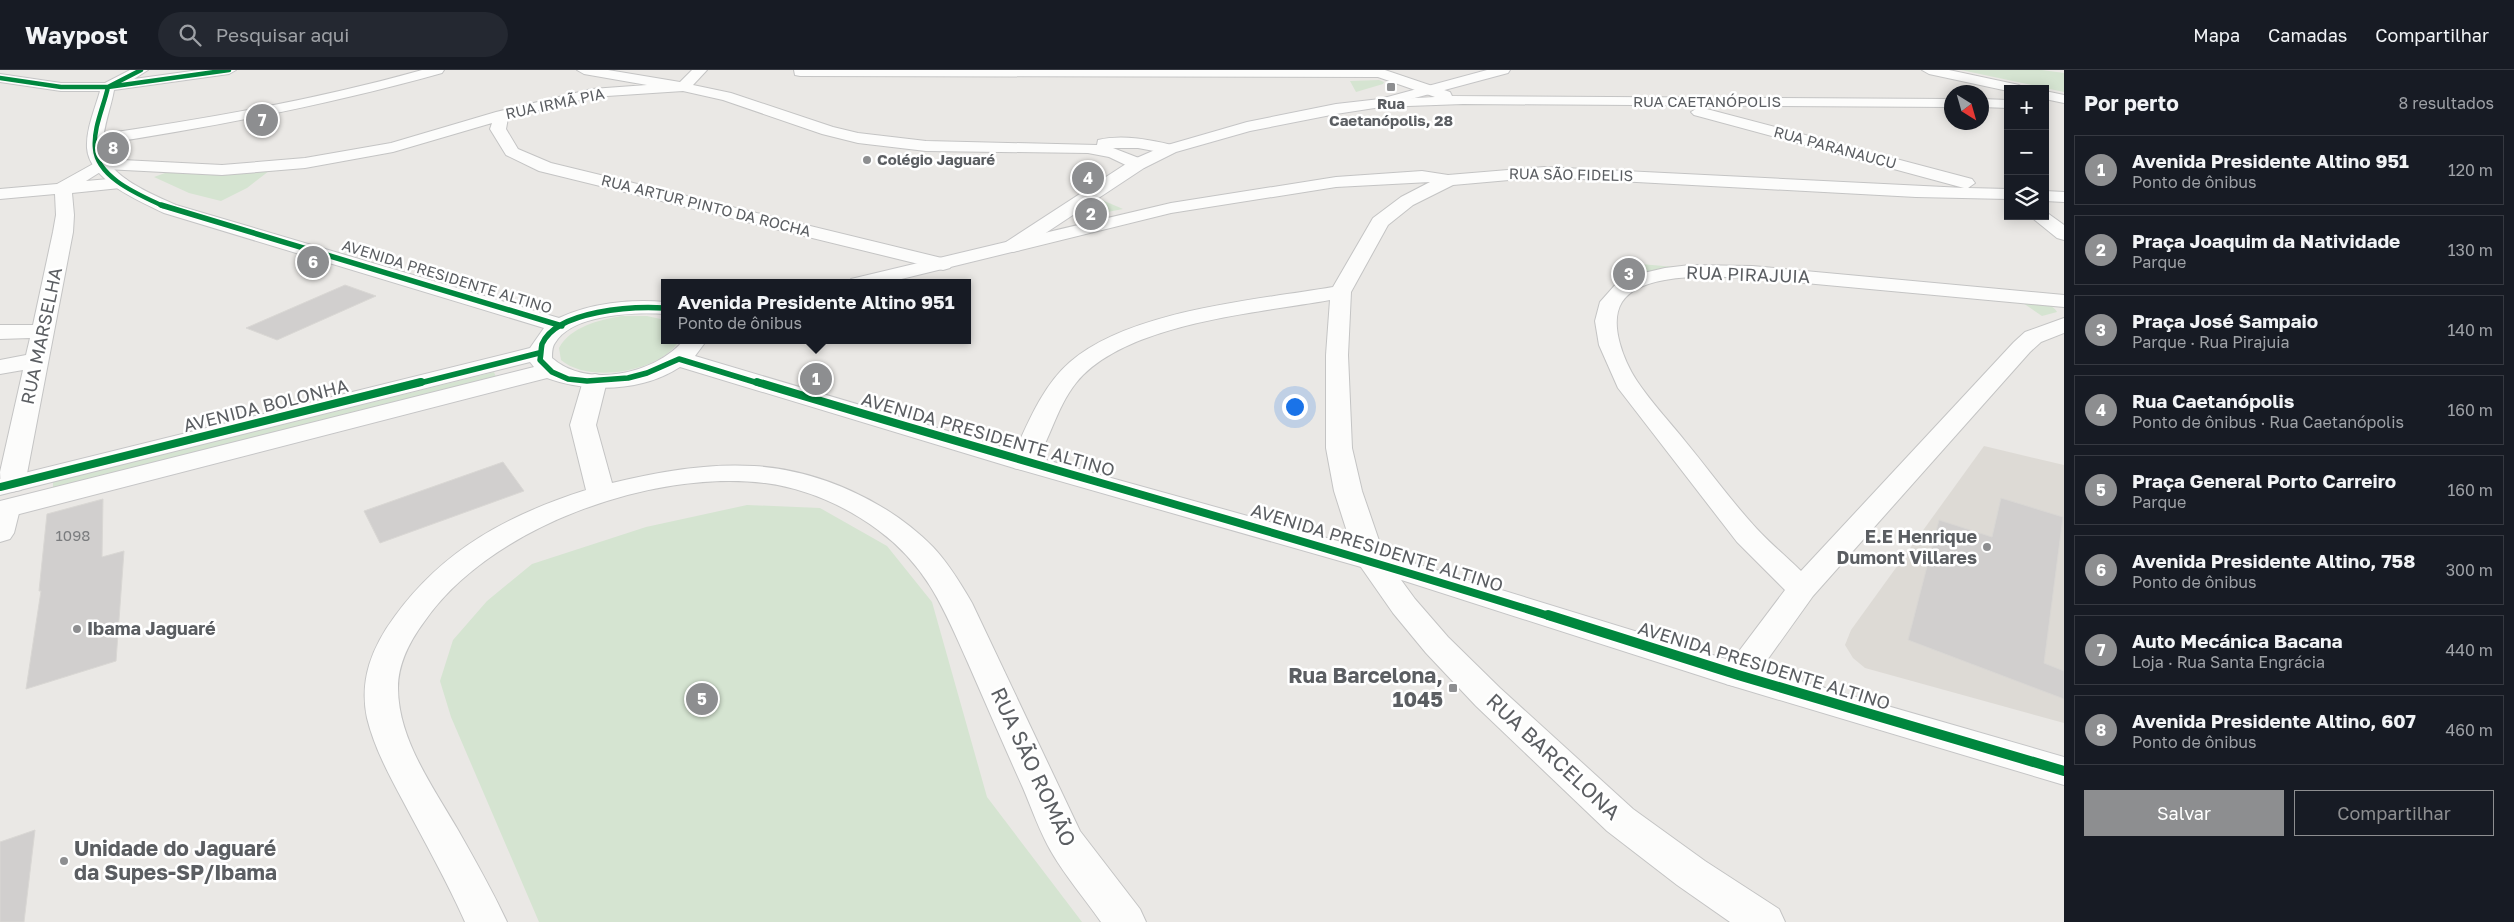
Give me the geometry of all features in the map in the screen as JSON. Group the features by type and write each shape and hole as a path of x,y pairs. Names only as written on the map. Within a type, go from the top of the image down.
{"street":[{"path":"108,87 141,70"},
{"path":"0,78 61,87 108,87 229,70"},
{"path":"96,140 300,106 384,86 437,70"},
{"path":"584,70 683,87 700,70"},
{"path":"800,72 1375,72 1414,85 1465,70"},
{"path":"1432,90 1503,70"},
{"path":"1929,70 2004,86"},
{"path":"592,93 608,74"},
{"name":"RUA CAETANÓPOLIS","path":"1336,109 1414,85 1463,100"},
{"name":"AVENIDA PRESIDENTE ALTINO","path":"108,87 95,150 102,164 120,183 170,209 562,326"},
{"name":"RUA IRMÃ PIA","path":"102,164 222,170 297,164 385,148 501,115 592,93 683,87 734,98 828,131 858,138 926,146 1065,146 1138,143 1170,149"},
{"name":"RUA CAETANÓPOLIS","path":"1381,103 1432,90"},
{"path":"2049,96 2064,99"},
{"name":"RUA CAETANÓPOLIS","path":"1013,246 1138,164 1170,149 1247,127 1336,109 1381,103 1463,100 1944,103"},
{"name":"RUA PARANAUCU","path":"1664,102 2004,193"},
{"path":"1989,103 2004,104"},
{"path":"2049,105 2064,106"},
{"name":"RUA ARTUR PINTO DA ROCHA","path":"501,115 498,129 512,152 545,167 943,264"},
{"path":"1138,143 1247,127"},
{"name":"RUA IRMÃ PIA","path":"1065,146 1102,150 1138,164"},
{"path":"63,187 102,164"},
{"name":"RUA SÃO FIDELIS","path":"1371,560 1348,491 1339,448 1337,356 1341,292 1380,222 1407,201 1449,180 1544,172 1916,192 2004,194"},
{"path":"876,279 1171,208 1336,182 1422,176 1449,180"},
{"path":"1336,182 1407,201"},
{"path":"0,194 120,183"},
{"name":"RUA MARSELHA","path":"3,505 63,232 65,215 63,187"},
{"path":"2049,196 2064,197"},
{"path":"2045,220 2064,234"},
{"name":"RUA PIRAJUIA","path":"1802,589 1747,536 1626,383 1616,363 1606,320 1609,306 1619,293 1632,282 1668,273 1702,270 1752,272 2010,294 2064,301"},
{"path":"1023,462 1048,406 1077,368 1113,345 1132,336 1188,320 1341,292"},
{"path":"661,308 619,307 588,314 562,326 546,339 545,362 569,378 595,381 642,375 679,359 692,344"},
{"path":"1738,675 1802,589 2022,347 2033,338 2064,325"},
{"path":"0,332 42,331"},
{"name":"AVENIDA PRESIDENTE ALTINO","path":"679,359 1023,462 1371,560 1738,675 2064,771"},
{"path":"0,367 36,360"},
{"name":"AVENIDA BOLONHA","path":"3,505 545,362"},
{"path":"595,381 587,404 584,424 601,494"},
{"name":"RUA SÃO ROMÃO","path":"486,922 410,778 390,732 381,689 384,669 395,641 408,618 423,600 463,562 485,546 536,519 601,494 638,484 707,474 772,476 802,482 834,494 899,532 938,572 957,603 1066,842 1124,922"},
{"name":"RUA BARCELONA","path":"1371,560 1404,606 1437,645 1488,697 1620,820 1691,873 1764,922"}],"shaded area":[{"name":"E.E Henrique Dumont Villares","path":"1984,446 2064,465 2064,723 1865,668 1853,658 1845,645 1851,630"}],"green space":[{"path":"1961,70 2042,70 2064,73 2064,92 2049,89 2049,85 2031,85"},
{"path":"1379,80 1384,82 1383,84 1356,92 1350,81"},
{"path":"269,171 247,188 221,201 189,193 154,177 165,173"},
{"path":"1102,200 1123,209 1076,218"},
{"path":"1629,263 1675,267 1623,283 1616,273 1619,266"},
{"path":"2020,301 2046,304 2057,312 2042,316"},
{"path":"622,316 647,316 661,319 661,344 677,344 670,352 656,360 641,367 623,371 589,372 573,367 561,360 559,348 564,340 578,329"},
{"path":"494,372 496,377 53,488 53,482"},
{"path":"747,505 820,508 887,546 932,602 987,797 1082,922 539,922 451,717 440,681 453,640 487,601 532,564 646,527"}],"building":[{"path":"345,285 376,296 277,340 246,328"},
{"path":"503,462 524,491 380,543 364,511"},
{"path":"2001,498 2063,517 2044,663 2064,671 2064,699 1908,640 1939,520 1992,537"},
{"path":"103,499 102,557 124,551 116,661 26,689 41,591 39,591 47,514"},
{"path":"35,830 24,922 0,922 0,842"}],"cycle path":[{"path":"141,70 108,87 96,133 95,148 97,158 104,168 113,177 137,193 170,209 562,326"},
{"path":"0,78 61,87 108,87 229,70"},
{"path":"661,308 632,307 610,310 569,322 553,331 542,344 540,360 552,372 568,379 607,381 647,373 679,359 1023,462 1371,560 1738,675 2064,771"},
{"path":"0,487 539,353"}],"place":[{"name":"Rua Caetanópolis, 28","path":"1391,87"},
{"name":"Auto Mecánica Bacana","path":"262,120"},
{"name":"Avenida Presidente Altino, 607","path":"113,148"},
{"name":"Colégio Jaguaré","path":"867,160"},
{"name":"Rua Caetanópolis","path":"1088,178"},
{"name":"Praça Joaquim da Natividade","path":"1091,214"},
{"name":"Avenida Presidente Altino, 758","path":"313,262"},
{"name":"Praça José Sampaio","path":"1629,274"},
{"name":"Avenida Presidente Altino 951","path":"816,379"},
{"name":"E.E Henrique Dumont Villares","path":"1987,547"},
{"name":"Ibama Jaguaré","path":"77,629"},
{"name":"Rua Barcelona, 1045","path":"1453,688"},
{"name":"Praça General Porto Carreiro","path":"702,699"},
{"name":"Unidade do Jaguaré da Supes-SP/Ibama","path":"64,861"}]}
